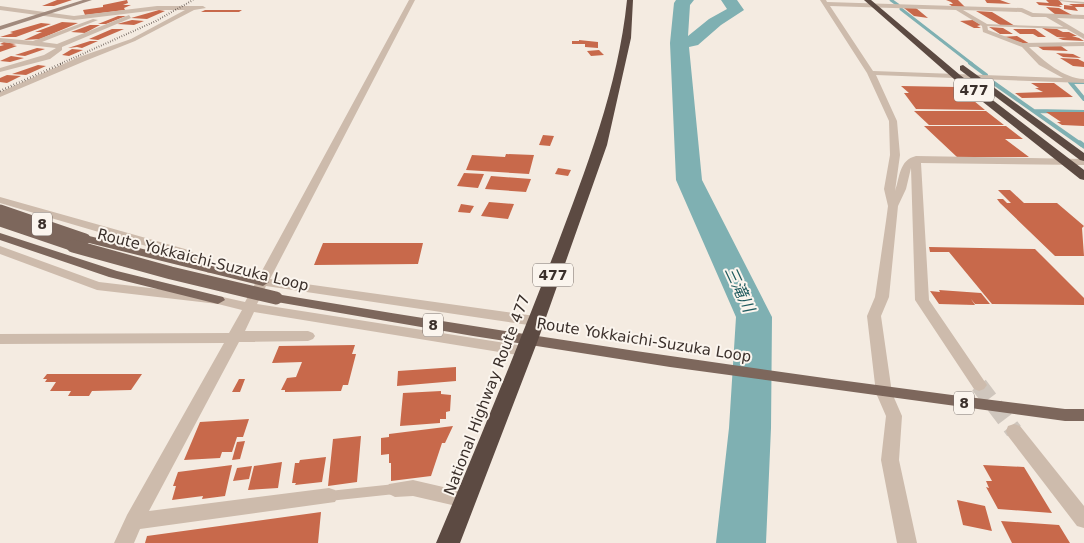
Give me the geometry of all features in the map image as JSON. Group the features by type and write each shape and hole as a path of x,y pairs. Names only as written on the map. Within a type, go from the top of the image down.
{"highway":[{"name":"National Highway Route 477","path":"448,543 527,346 601,145 627,38 630,0"},
{"path":"876,3 937,48"},
{"name":"477","path":"876,3 957,77 1084,176"},
{"name":"477","path":"952,60 1084,158"}],"main road":[{"name":"8","path":"0,210 85,239 263,282"},
{"name":"Route Yokkaichi-Suzuka Loop","path":"0,221 67,244 164,272 276,298 527,346 591,351 845,388 1065,415 1084,415"},
{"name":"8","path":"0,236 113,274 218,300"}],"street":[{"path":"0,28 89,0"},
{"path":"124,543 134,521 235,337 249,307 412,0"},
{"path":"962,0 972,9"},
{"path":"825,2 1022,10 1032,15 1084,17"},
{"path":"825,2 871,73 893,121 895,155 889,189 892,206 882,297 874,316 884,393 894,416 890,460 907,543"},
{"path":"1016,4 1024,10 1022,10"},
{"path":"0,8 40,15 74,18 148,9 203,8"},
{"path":"0,95 133,40 193,8"},
{"path":"957,8 986,25 984,31 1024,46 1084,44"},
{"path":"0,40 58,46 148,9"},
{"path":"34,43 109,15"},
{"path":"1047,16 1084,37"},
{"path":"0,70 47,57 58,52 60,49 58,46"},
{"path":"1024,46 1042,63 1074,81"},
{"path":"871,73 1084,81"},
{"path":"892,206 901,189 906,167 912,160 916,159 1084,162"},
{"path":"916,159 922,300 979,385"},
{"path":"0,200 181,252 196,258 212,270"},
{"path":"0,228 24,208"},
{"path":"0,250 97,286 218,300 249,307 527,346"},
{"path":"263,282 536,321"},
{"path":"0,339 308,336"},
{"path":"1014,431 1084,520"},
{"path":"395,489 412,488 465,500"},
{"path":"134,521 329,496"}],"lane":[{"path":"1060,0 1084,3"},
{"path":"986,25 1067,28"},
{"path":"329,496 395,489"}],"building":[{"path":"57,0 72,0 54,6 42,6"},
{"path":"127,0 128,3 123,5 131,5 124,8 125,10 85,15 83,10 103,7 103,5"},
{"path":"946,0 958,0 966,8 953,7 949,4 953,4 951,2"},
{"path":"985,0 1000,0 1011,4 987,3"},
{"path":"1046,0 1059,0 1063,5 1059,5 1062,7 1039,5 1036,2 1049,3"},
{"path":"1069,4 1084,4 1084,7 1075,7 1078,11 1064,9 1064,5 1073,6"},
{"path":"1046,7 1059,8 1072,15 1056,15"},
{"path":"904,8 916,8 928,18 914,16"},
{"path":"159,10 165,11 147,19 131,18"},
{"path":"205,10 242,10 239,12 201,12"},
{"path":"976,11 992,12 1015,26 1002,26"},
{"path":"118,16 126,16 106,24 98,24"},
{"path":"132,20 144,21 134,25 117,24"},
{"path":"973,20 981,25 977,26 981,28 974,28 960,21"},
{"path":"62,22 78,23 40,39 24,40 42,32 35,32"},
{"path":"41,23 51,24 16,37 0,37 13,33 10,32"},
{"path":"90,25 100,25 85,33 71,32"},
{"path":"989,27 1003,28 1013,34 1000,34"},
{"path":"1042,28 1069,32 1077,36 1072,36 1084,41 1063,40 1058,38 1067,38 1057,37"},
{"path":"112,29 124,29 98,40 89,39"},
{"path":"1013,29 1035,29 1046,37 1020,34"},
{"path":"1017,36 1030,44 1001,37"},
{"path":"90,41 98,41 82,48 68,48"},
{"path":"572,41 598,42 598,48 585,47 585,44 572,44"},
{"path":"4,42 16,44 12,45 17,46 0,52 0,46 4,45 0,44"},
{"path":"1037,46 1061,46 1068,51 1043,50"},
{"path":"37,48 45,49 25,56 15,55"},
{"path":"72,49 83,50 69,56 62,55"},
{"path":"599,50 604,55 591,56 587,51"},
{"path":"1056,53 1073,54 1081,58 1063,57"},
{"path":"11,56 24,58 10,62 0,61"},
{"path":"1060,58 1078,59 1084,62 1084,67 1073,66"},
{"path":"38,65 46,66 26,75 12,74"},
{"path":"7,75 21,76 7,83 0,82 0,78"},
{"path":"1031,83 1054,83 1073,97 1022,98 1015,93 1043,92 1035,88 1039,88"},
{"path":"901,86 957,87 985,110 916,109 904,93 909,93"},
{"path":"914,111 986,111 1004,125 929,125"},
{"path":"1046,112 1084,112 1084,126 1062,125 1057,122 1061,122"},
{"path":"924,126 1006,126 1023,139 1005,139 1029,157 957,157"},
{"path":"543,135 554,136 550,146 539,145"},
{"path":"506,154 534,155 529,174 466,170 472,155 505,157"},
{"path":"558,168 571,170 568,176 555,174"},
{"path":"464,173 484,174 478,188 457,186"},
{"path":"491,176 531,179 526,192 485,189"},
{"path":"998,190 1010,190 1024,203 1057,203 1084,226 1082,228 1084,256 1055,256 1000,203 997,199 1003,199 1007,203 1011,203"},
{"path":"489,202 514,204 508,219 481,216"},
{"path":"461,204 474,206 470,213 458,212"},
{"path":"323,243 423,243 418,264 314,265"},
{"path":"929,247 1035,249 1084,298 1084,305 992,304 949,252 930,252"},
{"path":"939,290 981,293 990,304 975,304 971,299 975,305 939,304 930,291 940,292"},
{"path":"355,345 352,354 356,354 348,385 343,385 341,391 285,392 285,390 281,390 287,378 296,377 302,362 272,363 279,346"},
{"path":"456,367 456,381 397,386 398,371"},
{"path":"47,374 142,374 131,390 92,391 89,396 68,396 71,391 50,391 56,382 45,382 47,379 43,379"},
{"path":"239,379 245,379 240,392 232,392"},
{"path":"441,391 441,394 451,395 450,411 446,412 446,419 440,419 440,423 400,426 403,393"},
{"path":"249,419 243,437 237,437 232,452 222,452 220,458 184,460 200,422"},
{"path":"453,426 445,443 442,443 431,476 391,481 389,454 381,455 381,438 389,437 389,434"},
{"path":"361,436 357,482 328,486 333,439"},
{"path":"245,441 240,459 232,460 237,442"},
{"path":"326,457 322,482 295,485 296,483 292,483 295,463 299,463 300,460"},
{"path":"282,462 278,488 248,490 254,466"},
{"path":"232,465 225,496 202,499 203,496 172,500 176,486 173,486 178,472"},
{"path":"983,465 1024,467 1052,513 998,509 986,487 989,488 986,481 992,481"},
{"path":"252,466 249,479 233,481 237,468"},
{"path":"957,500 985,506 992,531 963,525"},
{"path":"321,512 318,543 145,543 147,536"},
{"path":"1001,521 1059,525 1070,543 1012,543"}],"waterway":[{"name":"三滝川","path":"679,43 682,3 686,0"},
{"name":"三滝川","path":"679,43 692,41 715,22 736,10 729,0"},
{"path":"891,0 898,5"},
{"path":"901,9 972,64"},
{"name":"三滝川","path":"679,43 689,180 754,317 750,428 741,543"},
{"path":"970,63 986,75"},
{"path":"991,81 1082,145"},
{"path":"1084,82 1070,82 1084,99"},
{"path":"1034,111 1084,112"},
{"path":"1080,143 1084,146"}],"tunnel":[{"path":"979,385 1014,431"}],"railway":[{"path":"60,64 156,21 193,0"},
{"path":"0,91 63,63"}]}
